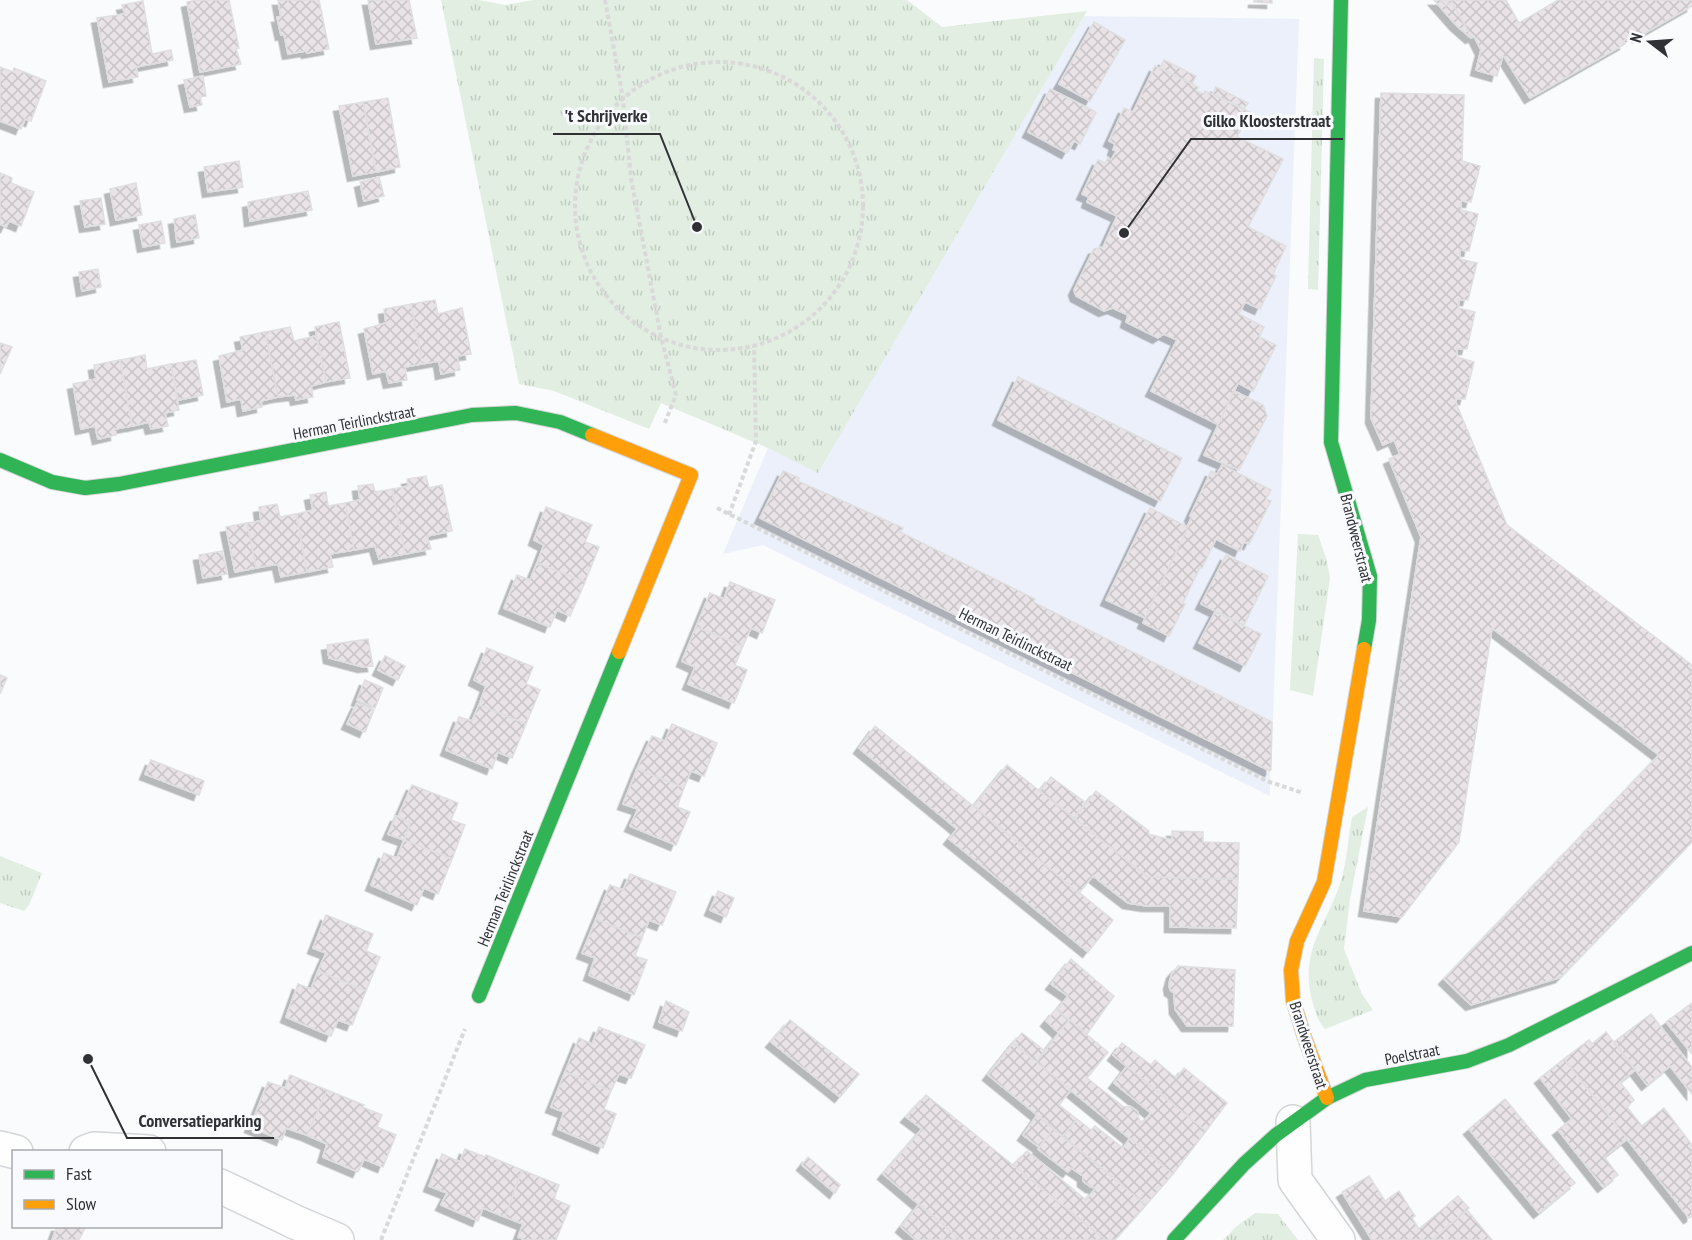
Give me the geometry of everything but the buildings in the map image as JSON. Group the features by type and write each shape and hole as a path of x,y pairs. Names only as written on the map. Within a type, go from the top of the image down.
{"street":[{"name":"Brandweerstraat","path":"1327,1098 1293,1000 1291,970 1297,941 1324,882 1369,620 1370,576 1331,442 1341,0"},
{"name":"Herman Teirlinckstraat","path":"0,460 52,482 85,488 119,484 472,415 516,413 560,423 692,475 479,996"},
{"name":"Poelstraat","path":"1174,1240 1244,1164 1276,1135 1327,1098 1365,1080 1467,1061 1509,1046 1692,953"},
{"path":"1293,1122 1295,1180 1338,1240"},
{"path":"91,1150 112,1150"},
{"path":"222,1187 337,1240"}],"path":[{"path":"605,0 623,99 631,178 661,337 676,395 650,459"},
{"path":"704,62 752,67 794,83 834,117 860,160 866,217 849,274 804,324 754,346 701,346 661,337 628,321 589,274 578,243 572,212 577,176 597,130 623,99 662,75 704,62"},
{"path":"729,515 756,441 754,346"},
{"name":"Herman Teirlinckstraat","path":"684,492 1267,782 1338,805"},
{"path":"381,1240 479,996"}],"shaded area":[{"path":"1084,16 1299,19 1270,796 763,545 723,554 768,448 818,472"}],"green space":[{"path":"441,0 478,0 505,5 534,0 907,0 942,27 1087,11 818,473 768,448 661,403 649,429 554,391 519,384"},
{"path":"1314,58 1324,59 1318,290 1308,289"},
{"path":"1298,534 1318,535 1330,578 1313,696 1290,690"},
{"path":"1368,807 1350,899 1344,949 1362,994 1373,1010 1325,1029 1315,1012 1309,982 1309,966 1316,938 1341,881 1352,817"},
{"path":"0,856 42,873 29,905 24,911 0,903"},
{"path":"1255,1213 1278,1214 1298,1240 1223,1240"}],"traffic: fast":[{"path":"1341,0 1331,442 1370,576 1369,620 1364,649"},
{"path":"0,460 52,482 85,488 119,484 472,415 516,413 560,422 592,435"},
{"path":"479,996 619,652"},
{"path":"1174,1240 1244,1164 1276,1135 1327,1098 1365,1080 1467,1061 1509,1045 1692,953"}],"traffic: slow":[{"path":"592,435 691,475 619,652"},
{"path":"1327,1098 1293,1000 1291,970 1297,941 1324,882 1364,649"}],"place":[{"name":"'t Schrijverke","path":"697,227"},
{"name":"Gilko Kloosterstraat","path":"1124,233"},
{"name":"Conversatieparking","path":"88,1059"}]}
